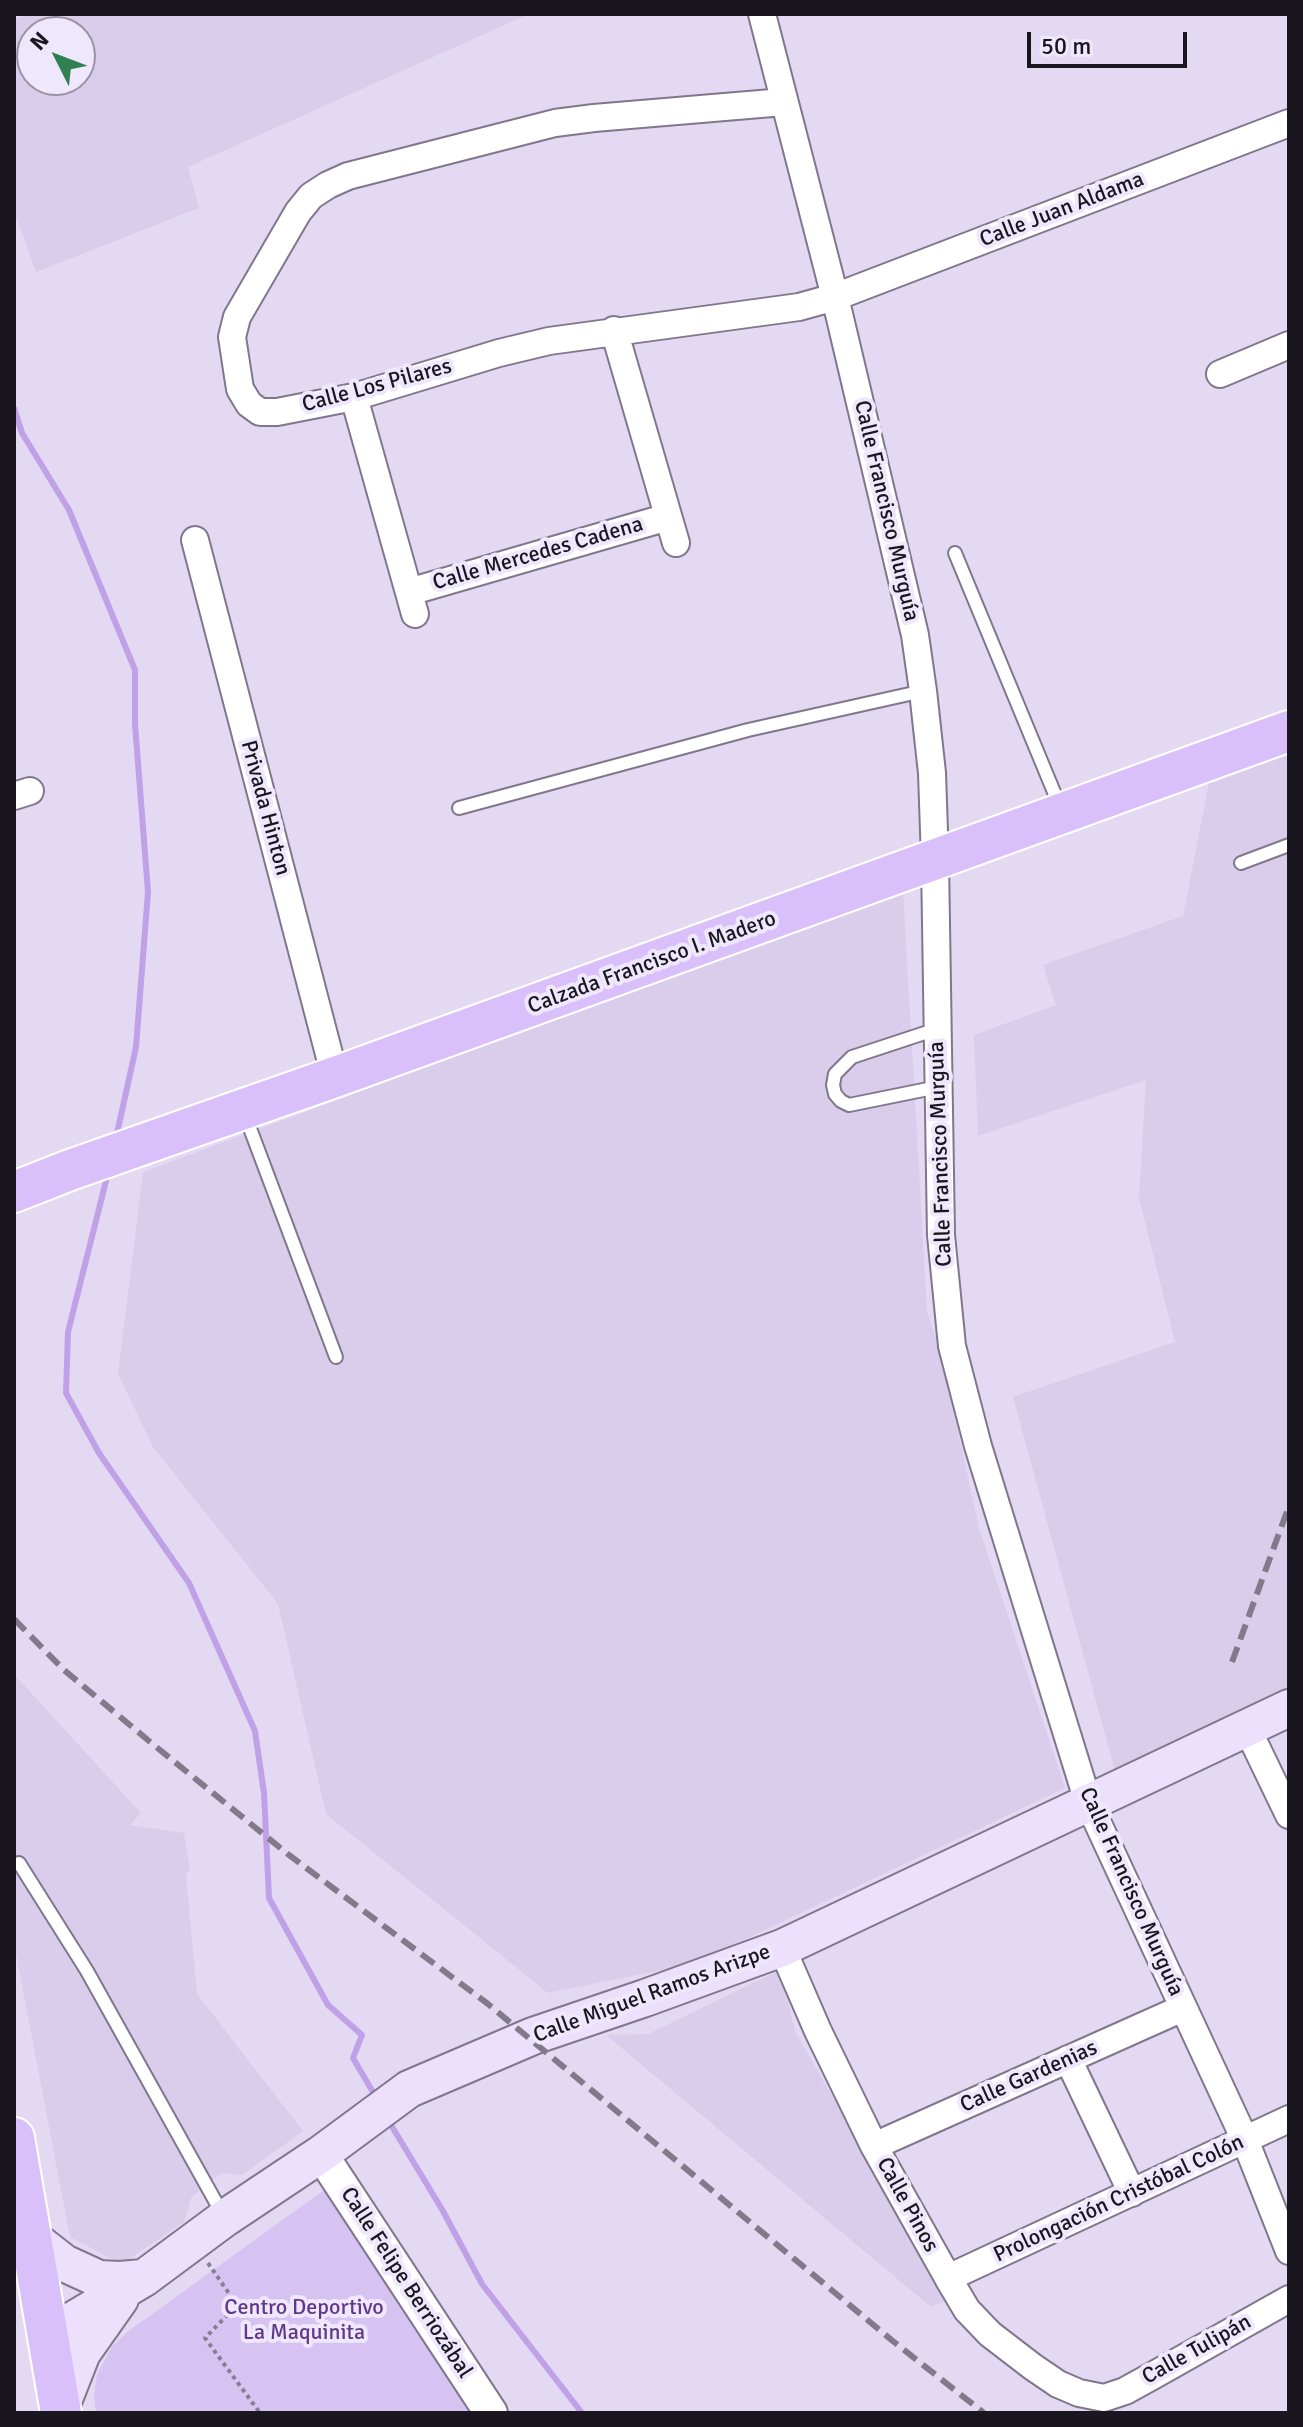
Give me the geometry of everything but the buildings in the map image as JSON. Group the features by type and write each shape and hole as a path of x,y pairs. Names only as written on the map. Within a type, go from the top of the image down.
{"main road":[{"name":"Calzada Francisco I. Madero","path":"14,1192 1289,731"},
{"name":"Calle Miguel Ramos Arizpe","path":"48,2335 136,2283 409,2089 533,2036 782,1948 1289,1708"},
{"path":"14,2138 61,2411"},
{"path":"32,2238 64,2263 99,2279 136,2283 82,2353 61,2411"}],"street":[{"name":"Calle Francisco Murguía","path":"762,14 835,297 915,635 923,691 932,773 935,861 941,1235 952,1346 978,1446 1088,1802 1245,2140 1289,2251"},
{"name":"Calle Los Pilares","path":"784,102 555,123 348,176 328,185 311,196 298,212 237,317 232,337 240,389 249,404 260,412 277,412 354,397 549,341 799,307 835,297"},
{"name":"Calle Juan Aldama","path":"835,297 1289,123"},
{"name":"Calle Mercedes Cadena","path":"614,330 676,543"},
{"path":"1220,374 1289,345"},
{"name":"Calle Mercedes Cadena","path":"354,397 412,603 668,517"},
{"name":"Privada Hinton","path":"195,540 335,1077"},
{"path":"1247,1728 1289,1815"},
{"name":"Calle Pinos","path":"782,1948 874,2146 967,2310 990,2334 1058,2384 1079,2393 1104,2398"},
{"name":"Calle Gardenias","path":"874,2146 1183,2008"},
{"path":"1068,2059 1132,2193"},
{"name":"Prolongación Cristóbal Colón","path":"948,2278 1289,2119"},
{"name":"Calle Felipe Berriozábal","path":"321,2154 491,2413"},
{"name":"Calle Tulipán","path":"1104,2398 1125,2391 1289,2299"}],"lane":[{"path":"955,553 1062,813"},
{"path":"459,808 748,730 923,691"},
{"path":"1241,863 1289,845"},
{"path":"937,1029 852,1057 835,1074 833,1085 835,1094 849,1105 938,1087"},
{"path":"243,1109 336,1357"},
{"path":"19,1863 87,1971 225,2218"}],"path":[{"path":"193,2242 237,2305 205,2338 260,2413"}],"shaded area":[{"path":"529,14 188,167 199,208 36,272 14,211 14,20 16,96 96,96 96,16 25,16"},
{"path":"1289,754 1289,1690 1115,1771 1013,1397 1175,1342 1139,1198 1146,1080 978,1136 974,1035 1056,1005 1043,965 1183,916 1209,783"},
{"path":"903,890 927,1311 943,1362 979,1528 1065,1788 693,1964 548,1993 326,1814 278,1604 153,1447 118,1374 143,1172"},
{"path":"14,1674 141,1813 130,1825 184,1833 190,1868 186,1875 197,1994 303,2131 242,2175 221,2173 191,2198 184,2222 122,2264 70,2237 14,1943"},
{"path":"780,1970 795,2031 948,2300 931,2307 606,2035 648,2034"}],"green space":[{"name":"Centro Deportivo La Maquinita","path":"328,2187 472,2413 96,2413 94,2395 97,2375 111,2348 126,2333"}],"waterway":[{"path":"14,408 22,433 69,510 135,670 135,724 148,892 136,1047 116,1138"},
{"path":"108,1173 68,1332 66,1393 99,1453 189,1583 255,1731 264,1793 269,1898 328,2005 362,2035 353,2058 377,2099"},
{"path":"388,2120 443,2211 482,2284 582,2413"}],"railway":[{"path":"1232,1662 1289,1506"},
{"path":"14,1619 64,1670 149,1741 289,1855 488,2004 894,2342 984,2413"}]}
